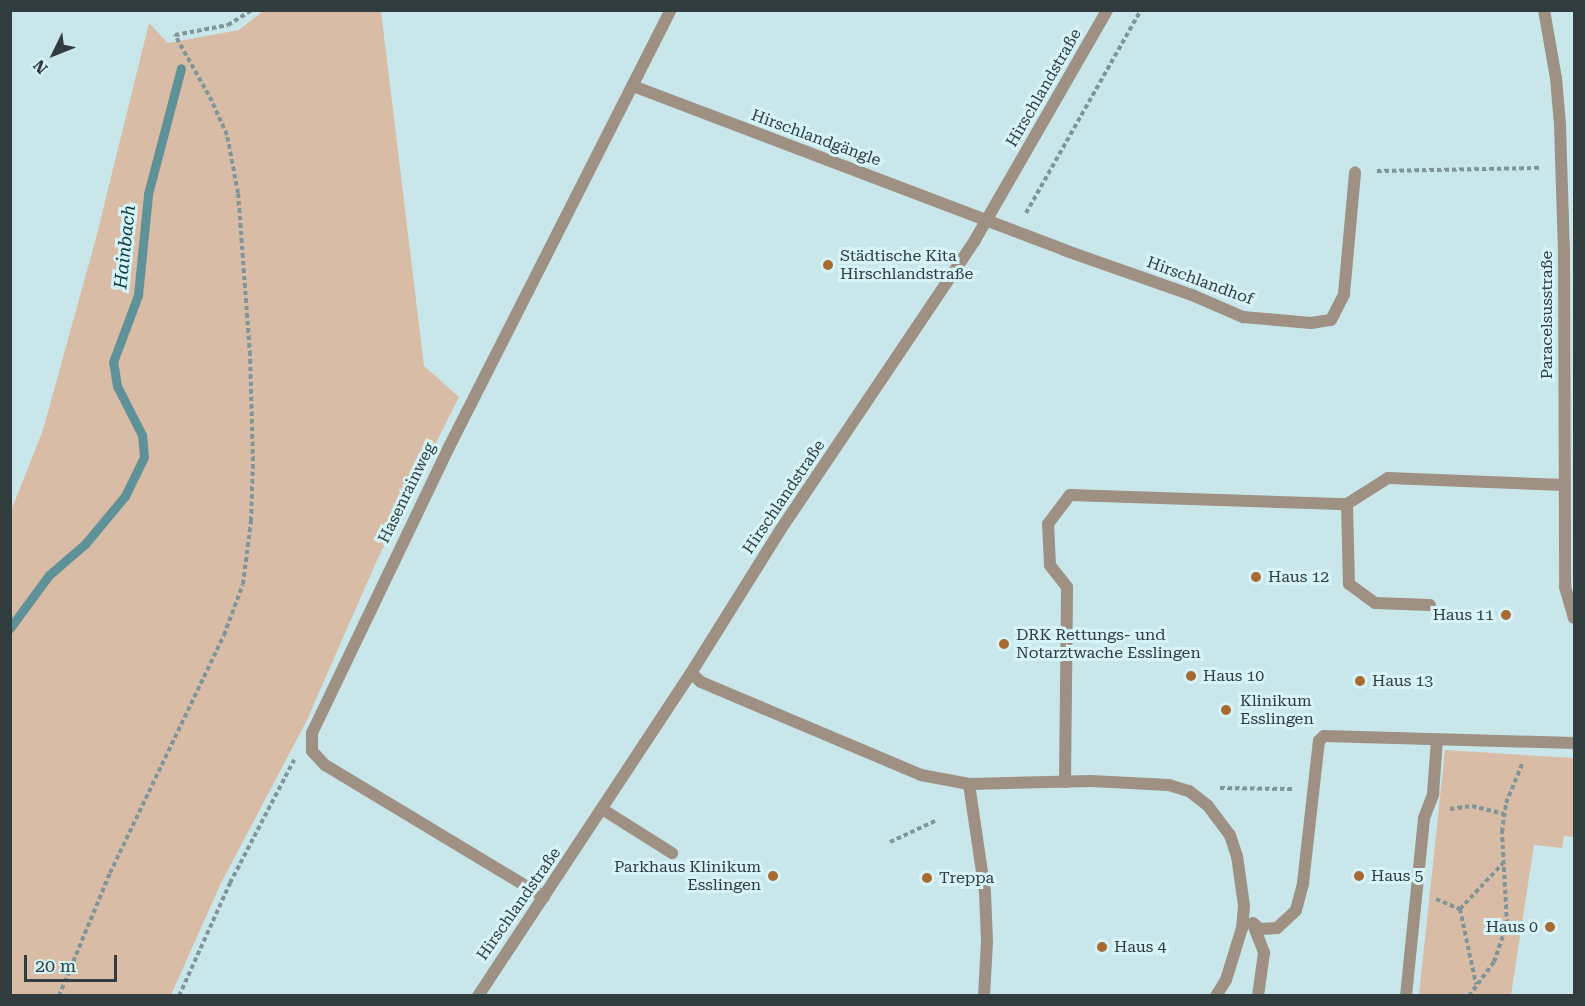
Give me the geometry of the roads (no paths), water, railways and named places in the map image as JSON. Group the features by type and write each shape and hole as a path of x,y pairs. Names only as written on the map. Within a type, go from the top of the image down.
{"street":[{"name":"Hasenrainweg","path":"544,897 325,765 312,751 311,743 315,724 388,570 671,10"},
{"name":"Hirschlandstraße","path":"478,996 691,673 785,523 892,368 988,220 1107,10"},
{"name":"Paracelsusstraße","path":"1544,10 1556,78 1561,167 1564,253 1565,587 1575,618"},
{"name":"Hirschlandgängle","path":"633,86 988,220"},
{"name":"Hirschlandhof","path":"988,220 1192,295 1243,317 1325,322 1335,313 1344,294 1355,172"},
{"path":"1065,782 1067,587 1050,565 1048,524 1070,495 1347,504 1388,478 1565,485"},
{"path":"1347,504 1349,584 1375,603 1430,604"},
{"path":"691,673 701,682 903,770 969,784 1065,782 1169,784 1189,791 1208,806 1225,825 1234,846 1244,906 1242,928 1226,980 1216,996"},
{"path":"1253,923 1260,929 1277,928 1296,910 1303,883 1319,741 1324,736 1530,744 1575,743"},
{"path":"1406,996 1425,814 1433,794 1437,739"},
{"path":"969,784 985,891 987,942 984,996"},
{"path":"602,809 672,853"},
{"path":"1244,906 1264,953 1258,996"}],"waterway":[{"name":"Hainbach","path":"10,628 49,575 85,544 125,496 144,457 142,435 117,386 113,362 138,295 148,194 181,68"}],"place":[{"name":"Städtische Kita Hirschlandstraße","path":"828,265"},
{"name":"Haus 12","path":"1256,577"},
{"name":"Haus 11","path":"1506,615"},
{"name":"DRK Rettungs- und Notarztwache Esslingen","path":"1004,644"},
{"name":"Haus 10","path":"1191,676"},
{"name":"Haus 13","path":"1360,681"},
{"name":"Klinikum Esslingen","path":"1226,710"},
{"name":"Parkhaus Klinikum Esslingen","path":"773,876"},
{"name":"Haus 5","path":"1359,876"},
{"name":"Treppa","path":"927,878"},
{"name":"Haus 0","path":"1550,927"},
{"name":"Haus 4","path":"1102,947"}]}
